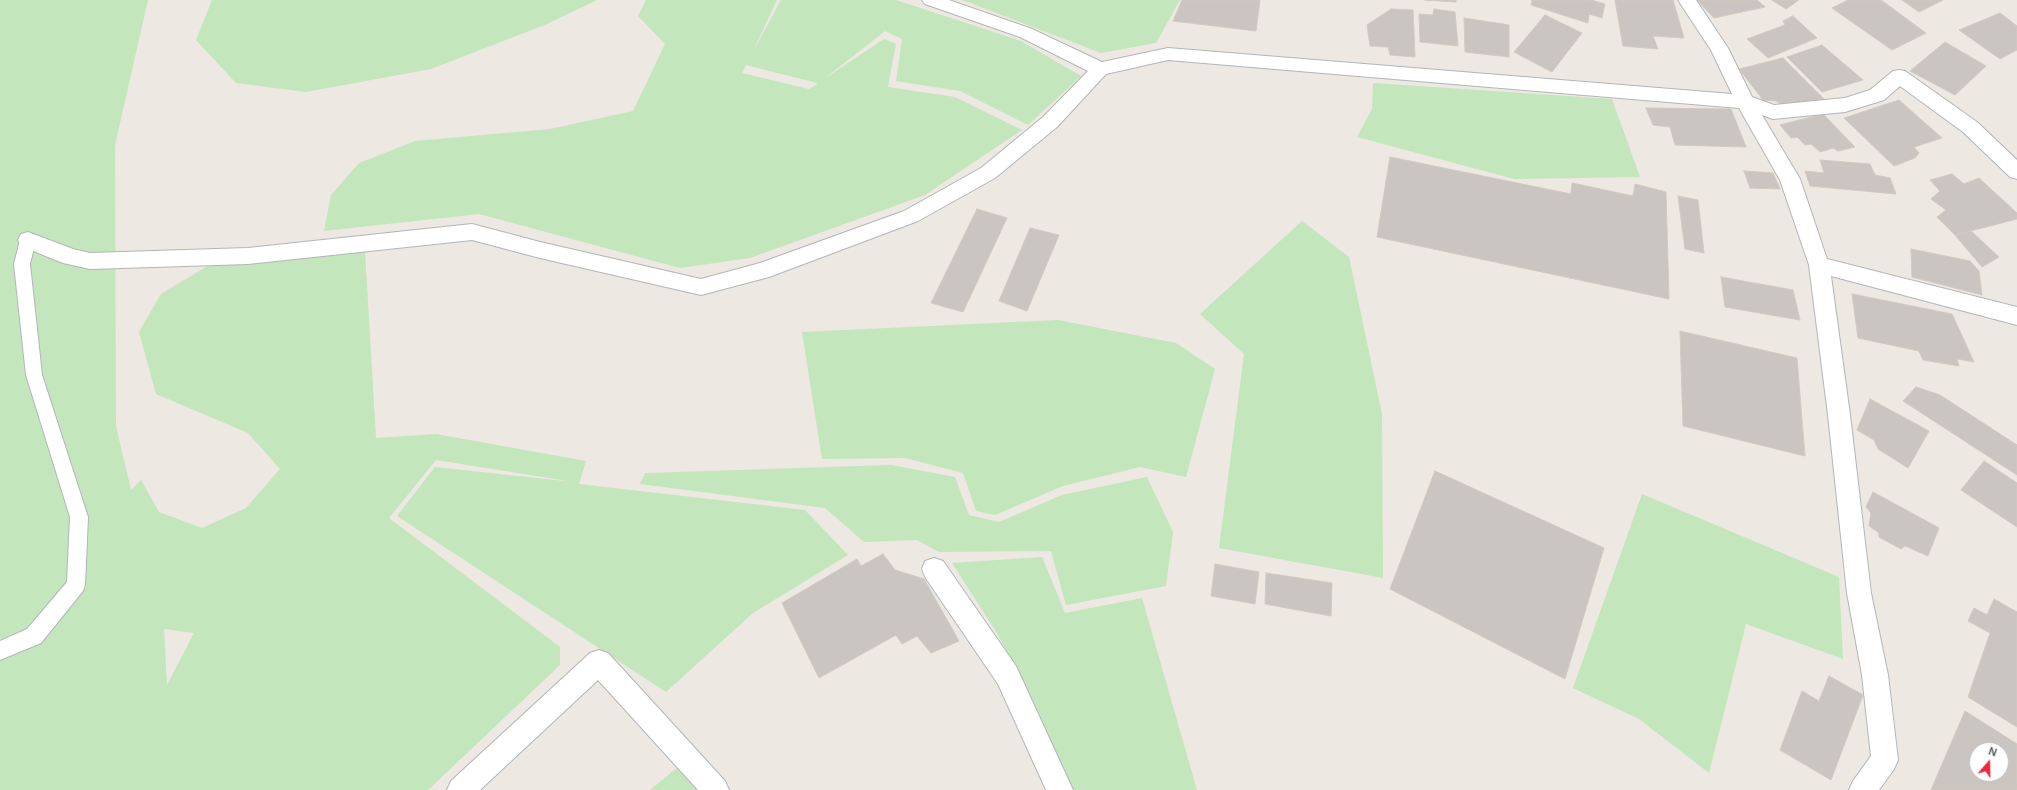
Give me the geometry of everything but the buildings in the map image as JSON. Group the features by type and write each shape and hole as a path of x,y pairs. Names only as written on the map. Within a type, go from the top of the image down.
{"street":[{"path":"931,0 1026,33 1100,69"},
{"path":"1687,0 1719,48 1745,102 1790,178 1819,265 1839,415 1859,593 1875,676 1885,760 1862,790"},
{"path":"28,240 70,257 90,261 248,256 472,232 547,252 701,287 762,270 911,216 988,173 1050,122 1100,69 1168,54 1254,60 1333,69 1745,102 1774,112 1845,105 1877,95 1899,76 1970,127 2017,172"},
{"path":"1819,265 2017,316"},
{"path":"934,569 1007,676 1060,790"},
{"path":"460,790 599,662 716,790"}],"lane":[{"path":"0,651 34,636 76,585 79,517 34,375 22,264 28,240"}],"green space":[{"path":"0,0 148,0 115,145 116,426 131,490 141,480 159,512 202,528 246,508 280,469 248,433 156,394 139,332 161,294 209,265 365,251 376,438 436,434 586,461 579,484 805,510 848,555 753,613 666,692 397,516 435,467 574,482 436,460 389,518 560,647 560,665 428,790 0,790","holes":["164,629 194,633 167,685"]},
{"path":"212,0 597,0 547,24 431,69 306,92 236,83 196,40"},
{"path":"646,0 777,0 752,53 781,0 896,0 1021,41 1081,76 1028,125 960,91 896,81 902,39 885,31 824,79 884,39 896,44 888,87 955,97 1022,130 925,195 750,258 680,268 479,214 324,231 331,195 359,163 415,141 550,129 633,111 665,44 638,16","holes":["746,65 817,83 809,89 742,73"]},
{"path":"962,0 1180,0 1156,43 1101,53"},
{"path":"1373,83 1612,99 1640,177 1514,179 1357,137 1372,109"},
{"path":"1302,221 1349,257 1382,414 1383,578 1219,548 1244,354 1200,314"},
{"path":"1058,320 1176,343 1215,369 1186,477 1140,467 1063,486 995,515 976,511 963,473 905,458 822,459 802,332"},
{"path":"891,465 955,477 969,515 999,522 1062,495 1147,477 1173,532 1166,586 1066,605 1051,551 939,552 917,540 864,542 825,508 640,484 645,473"},
{"path":"1642,494 1839,577 1843,659 1746,624 1709,773 1639,719 1573,688"},
{"path":"1042,557 1065,613 1142,598 1197,790 1073,790 1037,710 997,633 952,563"},
{"path":"678,767 700,790 650,790"}]}
